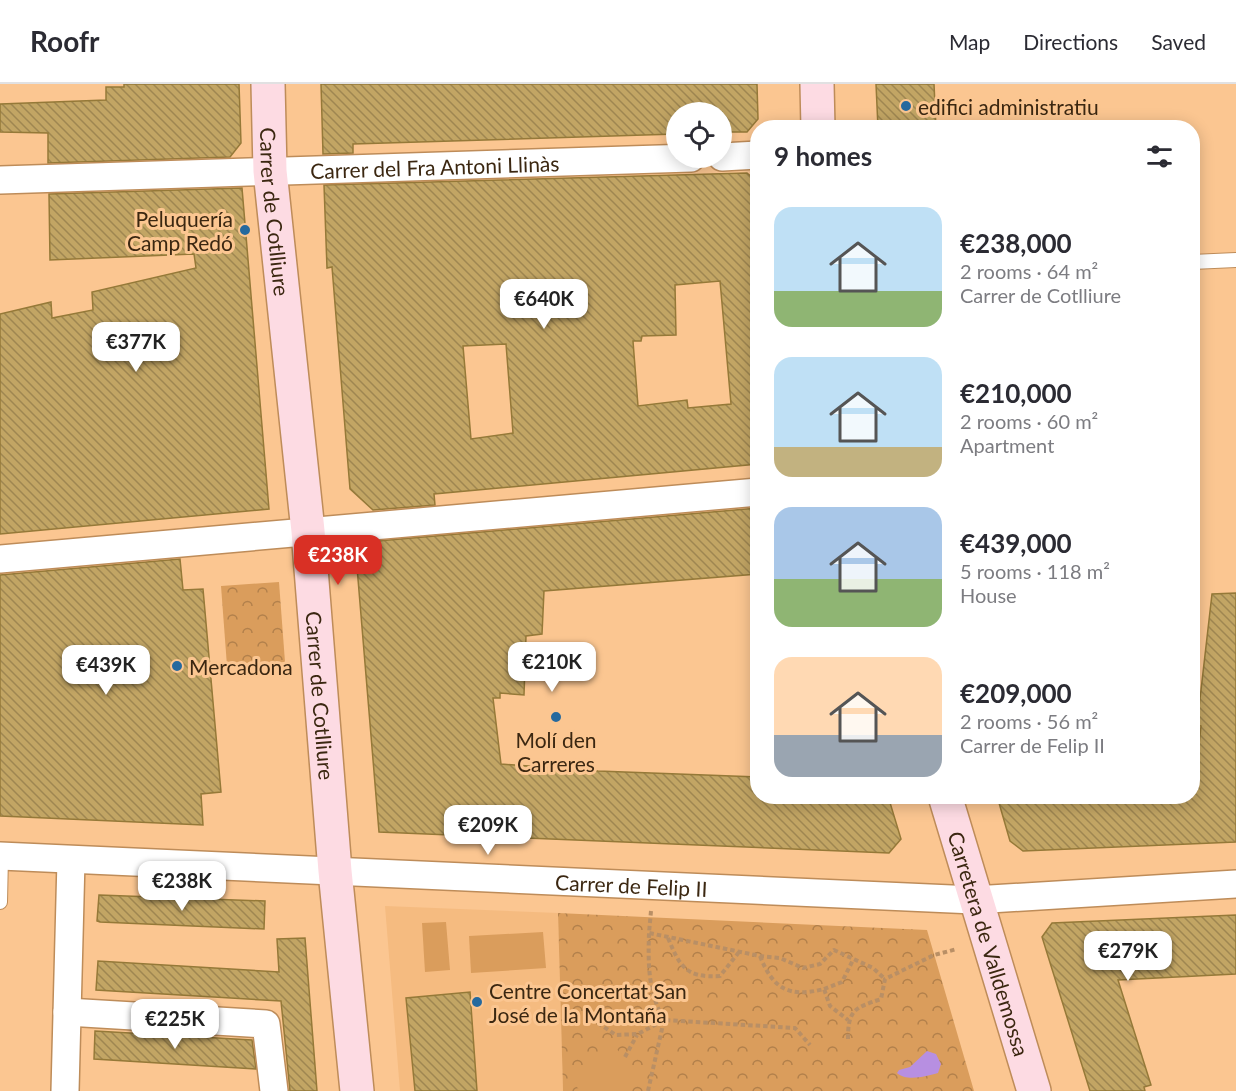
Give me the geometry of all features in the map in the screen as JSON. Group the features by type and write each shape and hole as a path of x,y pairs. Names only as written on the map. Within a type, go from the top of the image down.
{"street":[{"name":"Carrer de Cotlliure","path":"268,84 270,171 308,531 335,871 357,1091"},
{"path":"817,84 818,120"},
{"path":"732,156 750,155"},
{"name":"Carrer del Fra Antoni Llinàs","path":"0,180 666,159"},
{"path":"0,559 750,493"},
{"name":"Carretera de Valldemossa","path":"947,804 974,900 1034,1091"},
{"name":"Carrer de Felip II","path":"1,856 974,900 1236,884"},
{"path":"65,1091 70,860"},
{"path":"67,1012 266,1024 274,1091"}],"lane":[{"path":"1200,262 1236,260"},
{"path":"0,902 1,856"}],"path":[{"path":"648,1091 664,1020 653,1002 648,974 652,886"},
{"path":"649,933 780,958 803,968 820,964 834,950 873,968 885,980"},
{"path":"667,937 679,963 701,978 720,976 739,952"},
{"path":"885,980 934,955 957,949"},
{"path":"760,956 767,974 779,987 803,995 842,982 853,960"},
{"path":"848,1039 848,1020 856,1008 881,999 885,980"},
{"path":"824,989 830,1006 848,1020"},
{"path":"598,1023 616,1035 638,1034 664,1020 795,1028 810,1045"},
{"path":"625,1058 638,1034"}],"shaded area":[{"name":"Centre Concertat San José de la Montaña","path":"385,906 558,913 563,1091 400,1091"},
{"path":"927,1051 936,1054 941,1064 938,1073 911,1078 897,1073 899,1070 910,1067"}],"green space":[{"path":"279,582 285,662 227,666 221,586"},
{"path":"558,913 927,930 974,1091 563,1091"},
{"path":"446,922 450,970 425,972 422,923"},
{"path":"543,932 546,968 471,973 469,936"},
{"path":"612,1044 638,1072 619,1091 580,1091 574,1083"}],"building":[{"path":"124,84 239,84 241,143 230,157 48,163 48,133 0,132 0,104 106,100 106,87 124,87"},
{"path":"321,84 757,84 758,119 750,120 750,128 747,132 732,132 732,102 666,102 666,134 353,144 353,153 323,154"},
{"name":"edifici administratiu","path":"876,84 934,84 936,120 878,120"},
{"path":"747,173 750,175 750,465 434,494 435,505 373,510 350,489 332,267 327,268 324,185","holes":["720,281 731,404 688,408 687,400 638,406 633,341 641,341 642,336 676,335 675,285","506,344 513,433 471,439 463,346"]},
{"path":"242,188 269,509 0,534 0,314 51,302 52,318 93,310 92,292 196,268 194,254 50,260 49,194"},
{"path":"750,509 750,575 544,591 542,634 526,636 524,695 500,693 500,698 493,698 501,764 598,771 750,777 750,804 890,804 901,839 889,853 379,832 355,543"},
{"path":"180,559 183,590 203,589 221,792 201,794 203,825 0,816 0,575"},
{"path":"1236,593 1236,842 1023,851 1010,841 999,804 1200,804 1200,699 1212,594"},
{"path":"99,895 265,901 264,929 100,922 97,921"},
{"path":"1236,915 1236,974 1118,980 1151,1085 1144,1087 1145,1091 1090,1091 1042,937 1052,923"},
{"path":"305,938 317,1091 290,1091 281,1001 96,990 98,961 279,972 277,939"},
{"path":"470,992 477,1091 415,1091 406,998"},
{"path":"95,1031 252,1040 256,1069 94,1059"}],"place":[{"name":"edifici administratiu","path":"906,106"},
{"name":"Peluquería Camp Redó","path":"245,230"},
{"name":"Mercadona","path":"177,666"},
{"name":"Molí den Carreres","path":"556,717"},
{"name":"Centre Concertat San José de la Montaña","path":"477,1002"}]}
